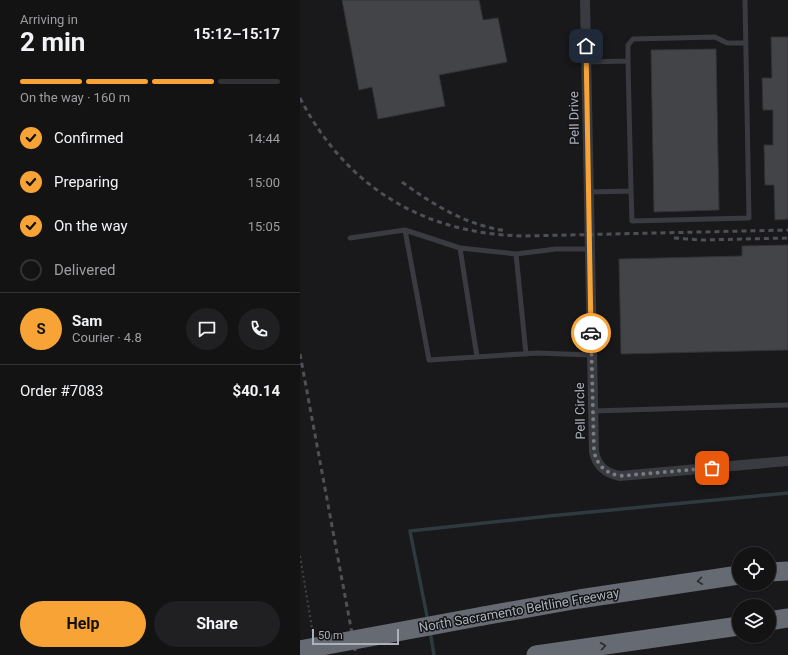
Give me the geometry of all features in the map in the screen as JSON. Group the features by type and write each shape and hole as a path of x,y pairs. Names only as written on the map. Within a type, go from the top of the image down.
{"highway":[{"path":"776,571 788,570"},
{"name":"North Sacramento Beltline Freeway","path":"307,645 579,599 732,576"},
{"path":"776,620 788,618"},
{"path":"536,655 732,627"}],"street":[{"name":"Pell Drive","path":"585,0 589,235"},
{"name":"Pell Circle","path":"589,235 594,452 596,460 604,470 611,474 620,476 788,462"}],"lane":[{"path":"745,0 746,43 749,218 632,221 628,45 633,39 715,37 727,43 746,43"},
{"path":"586,62 628,61"},
{"path":"588,192 631,191"},
{"path":"405,230 429,360 526,354 592,355"},
{"path":"350,238 405,230 460,248 516,254 556,249 589,249"},
{"path":"460,248 477,357"},
{"path":"516,254 526,354"},
{"path":"593,411 788,405"}],"path":[{"path":"300,556 307,645"}],"building":[{"path":"342,0 479,0 483,20 498,18 507,62 439,75 445,106 378,119 372,87 359,90"},
{"path":"771,37 788,37 788,219 775,220 774,185 765,185 764,145 773,145 773,110 763,110 762,78 772,78"},
{"path":"716,49 719,210 654,212 651,50"},
{"path":"788,245 788,350 621,354 619,259 742,256 742,246"}],"waterway":[{"path":"428,621 410,531 788,493"},
{"path":"430,631 434,655"}],"railway":[{"path":"300,98 319,129 340,157 364,180 391,200 421,215 453,226 487,233 524,236 788,230"},
{"path":"402,182 427,199 464,219 507,231"},
{"path":"674,238 702,240 788,238"},
{"path":"300,354 356,655"}],"way so far":[{"path":"591,333 594,452 598,464 611,474 620,476 712,468"}],"route":[{"path":"586,46 591,333"}]}
